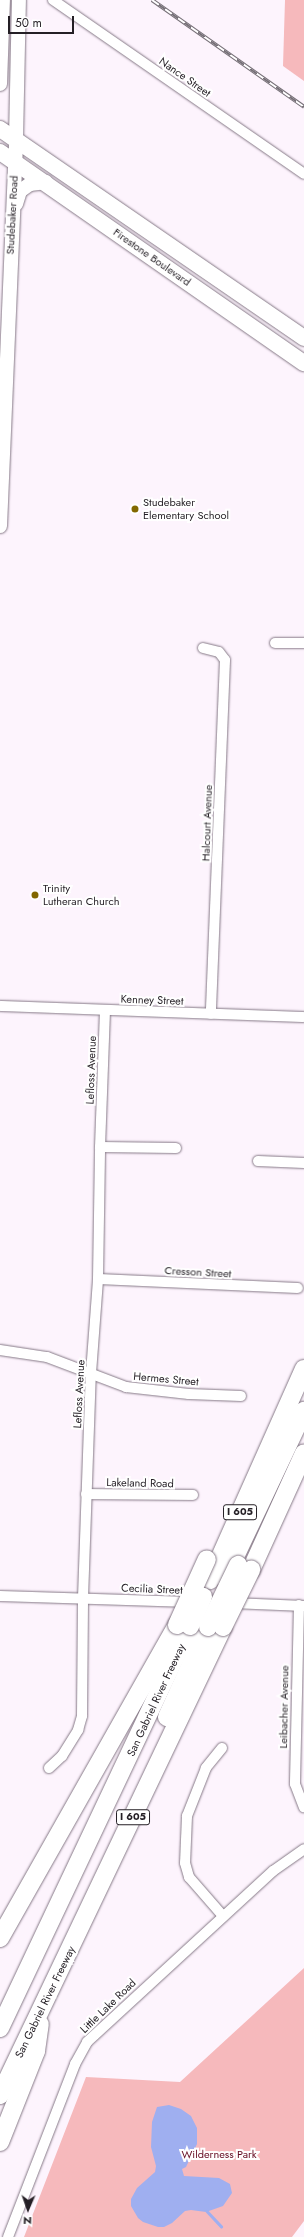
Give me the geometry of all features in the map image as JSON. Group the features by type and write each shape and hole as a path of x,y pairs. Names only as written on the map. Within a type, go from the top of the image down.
{"highway":[{"name":"San Gabriel River Freeway","path":"0,2095 42,2007 200,1626 270,1443 304,1369"},
{"path":"217,1580 304,1411"},
{"path":"245,1568 304,1427"},
{"path":"0,2068 200,1626 207,1558 270,1443"},
{"name":"San Gabriel River Freeway","path":"0,2028 106,1806 200,1626 245,1568 304,1453"},
{"path":"1,1936 200,1626"},
{"path":"0,2142 36,2052 42,2007"}],"main road":[{"path":"0,84 3,0"},
{"name":"Studebaker Road","path":"0,526 3,308 11,227 15,161 19,0"},
{"name":"Firestone Boulevard","path":"0,129 304,338"},
{"name":"Firestone Boulevard","path":"0,152 46,182 304,363"},
{"path":"11,227 15,223 16,201 20,191 30,184 46,182"},
{"path":"146,252 157,237"},
{"path":"180,276 191,260"},
{"path":"0,274 3,308"},
{"path":"258,331 270,316"}],"street":[{"name":"Nance Street","path":"53,0 304,174"},
{"path":"275,643 304,643"},
{"name":"Halcourt Avenue","path":"203,648 219,652 226,660 211,1014"},
{"name":"Kenney Street","path":"0,1006 304,1017"},
{"name":"Lefloss Avenue","path":"49,1768 62,1756 78,1730 82,1716 86,1494 91,1373 98,1279 100,1147 105,1010"},
{"path":"100,1147 176,1148"},
{"path":"258,1161 304,1163"},
{"name":"Cresson Street","path":"98,1279 298,1288"},
{"name":"Hermes Street","path":"0,1350 47,1357 126,1387 189,1394 241,1396"},
{"name":"Lakeland Road","path":"86,1494 193,1495"},
{"name":"Cecilia Street","path":"0,1596 301,1606"},
{"name":"Leibacher Avenue","path":"301,1606 295,1784 304,1807"},
{"path":"222,1748 206,1768 187,1816 185,1863 189,1878 223,1916"},
{"name":"Little Lake Road","path":"8,2237 72,2069 87,2042 273,1871 304,1849"}],"green space":[{"path":"285,0 304,0 304,81 283,66"},
{"name":"Wilderness Park","path":"304,1968 304,2221 292,2237 24,2237 86,2077 180,2082"}],"water":[{"path":"169,2105 181,2109 191,2116 197,2128 197,2144 186,2167 182,2169 184,2176 219,2178 230,2184 232,2193 223,2206 206,2212 191,2210 185,2211 172,2223 164,2227 158,2227 143,2222 138,2218 131,2206 131,2199 137,2188 155,2172 156,2166 151,2147 152,2122 157,2107"}],"waterway":[{"path":"207,2211 221,2226"}],"railway":[{"path":"152,0 304,107"}],"place":[{"name":"Studebaker Elementary School","path":"135,509"},
{"name":"Trinity Lutheran Church","path":"35,895"}]}
